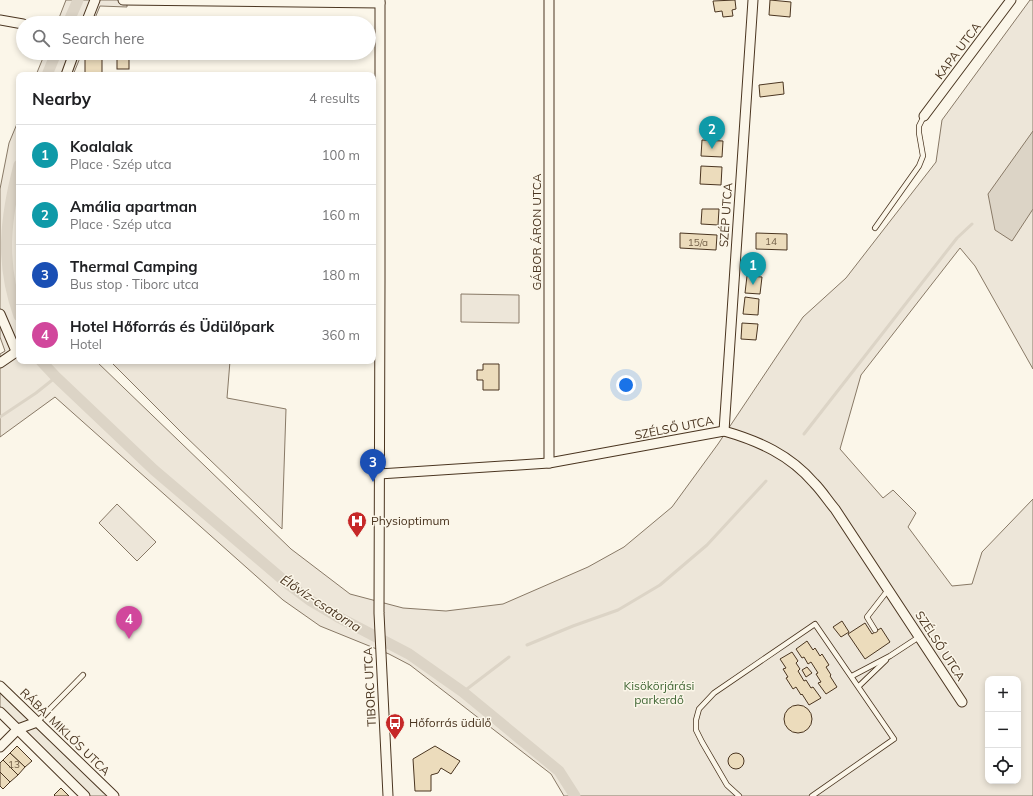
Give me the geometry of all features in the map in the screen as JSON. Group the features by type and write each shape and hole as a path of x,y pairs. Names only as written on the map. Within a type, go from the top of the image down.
{"street":[{"path":"89,16 95,0"},
{"path":"123,0 380,1"},
{"name":"GÁBOR ÁRON UTCA","path":"549,0 549,464"},
{"name":"SZÉP UTCA","path":"724,431 753,0"},
{"name":"KAPA UTCA","path":"924,116 1012,0"},
{"name":"TIBORC UTCA","path":"380,1 377,137 379,622 388,796"},
{"path":"0,20 16,23"},
{"path":"67,72 71,60"},
{"path":"0,314 16,347"},
{"path":"0,363 16,352"},
{"name":"SZÉLSŐ UTCA","path":"379,474 549,464 724,431 747,437 782,455 814,482 835,509 962,702"},
{"name":"RÁBAI MIKLÓS UTCA","path":"0,686 114,796"},
{"path":"0,712 85,796"},
{"path":"0,747 18,729 37,722"}],"lane":[{"path":"875,228 919,166 923,156 919,126 924,116"},
{"path":"875,630 867,618 888,590"},
{"path":"739,796 727,786 696,730 696,720 699,709 714,693 815,624 894,739 812,796"},
{"path":"852,676 890,656 919,637"},
{"path":"859,686 890,656"},
{"path":"37,722 83,675"}],"green space":[{"path":"66,0 127,0 127,7 100,6 96,16 60,16"},
{"name":"Kisökörjárási parkerdő","path":"1030,0 1033,0 1033,369 975,266 960,248 861,375 840,449 883,498 893,490 916,513 908,527 952,586 972,584 982,552 1033,499 1033,796 564,796 551,774 410,665 389,654 320,626 283,600 55,397 0,437 0,354 5,351 0,337 0,189 9,143 16,126 16,364 99,364 291,549 350,594 403,608 446,611 503,604 588,567 624,547 672,507 718,444 803,317 846,278 936,162 942,120"},
{"path":"42,60 79,60 74,72 37,72"},
{"path":"461,294 519,295 519,323 461,322"},
{"path":"113,364 230,364 227,398 286,409 282,529 184,435"},
{"path":"117,504 156,542 137,561 99,523"}],"shaded area":[{"path":"1033,131 1033,209 1012,241 995,230 988,194"},
{"path":"0,686 115,796 85,796 0,712"}],"building":[{"path":"735,0 736,9 732,10 733,16 723,17 722,11 715,12 713,1"},
{"path":"770,0 791,2 790,17 769,15"},
{"path":"85,60 102,60 102,72 85,72"},
{"path":"117,60 129,60 129,69 117,69"},
{"path":"783,82 784,94 760,97 759,85"},
{"path":"702,140 723,141 722,157 701,156"},
{"path":"701,166 722,167 721,185 700,184"},
{"path":"702,209 719,209 718,225 701,224"},
{"path":"680,233 717,235 716,250 680,248"},
{"path":"756,233 787,234 787,250 756,249"},
{"path":"747,276 762,277 760,294 745,293"},
{"path":"745,297 759,299 758,315 743,314"},
{"path":"742,323 758,324 756,340 741,339"},
{"path":"483,364 499,364 499,390 483,390 483,380 477,380 477,370 483,370"},
{"path":"842,621 849,632 841,637 833,627"},
{"path":"865,623 872,634 881,628 890,642 865,659 848,634"},
{"path":"807,641 813,650 815,648 820,656 822,654 829,665 826,667 831,675 830,676 837,687 826,694 818,683 821,682 816,674 818,673 811,662 808,664 804,657 802,658 796,649"},
{"path":"792,652 798,661 796,663 800,669 798,671 804,681 806,680 811,688 813,687 821,698 809,705 796,687 793,689 786,678 788,677 783,669 786,668 780,659"},
{"path":"807,667 812,673 806,677 802,670"},
{"path":"798,705 808,709 812,719 808,729 798,733 788,729 784,719 788,709"},
{"path":"17,746 32,761 25,767 10,753"},
{"path":"435,746 460,761 451,774 441,768 438,773 431,775 431,791 415,791 413,759"},
{"path":"10,753 25,767 18,775 3,760"},
{"path":"736,753 743,758 744,761 739,768 736,769 729,764 728,761 733,754"},
{"path":"3,760 18,775 10,782 0,772 0,763"},
{"path":"0,772 10,782 3,789 0,786"},
{"path":"61,788 69,796 54,795"}],"waterway":[{"name":"Élővíz-csatorna","path":"71,16 78,0"},
{"name":"Élővíz-csatorna","path":"48,72 53,60"},
{"name":"Élővíz-csatorna","path":"16,177 10,204 7,241 9,278 16,306"},
{"path":"804,434 957,238 972,224"},
{"name":"Élővíz-csatorna","path":"44,364 154,470 288,584 311,601 338,617 409,654 463,692 559,771 575,796"},
{"path":"0,417 36,393 56,377"},
{"path":"527,645 573,626 618,610 660,585 707,545 766,481"},
{"path":"463,692 509,657"}],"place":[{"name":"Amália apartman","path":"712,149"},
{"name":"Koalalak","path":"753,285"},
{"name":"Thermal Camping","path":"373,482"},
{"name":"Physioptimum","path":"357,538"},
{"name":"Hotel Hőforrás és Üdülőpark","path":"129,639"},
{"name":"Hőforrás üdülő","path":"395,740"}]}
